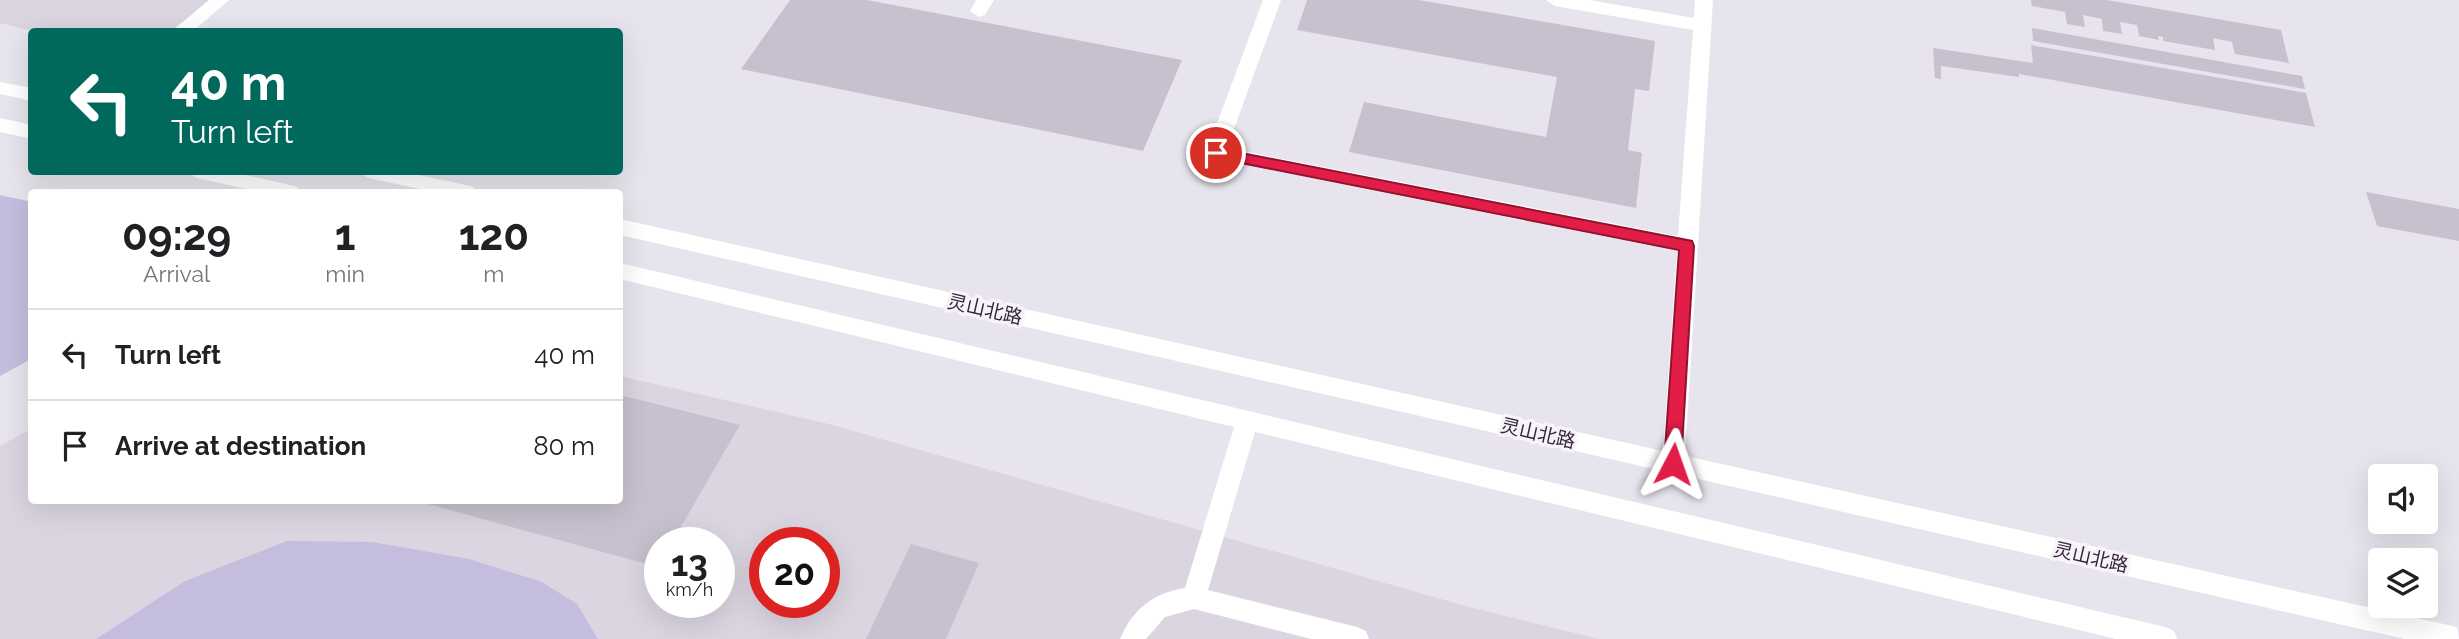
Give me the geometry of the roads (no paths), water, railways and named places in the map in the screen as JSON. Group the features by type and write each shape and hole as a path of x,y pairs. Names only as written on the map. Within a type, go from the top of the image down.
{"street":[{"path":"185,28 219,0"},
{"path":"1272,0 1216,153 1686,246"},
{"path":"1555,0 1701,25"},
{"path":"1673,464 1704,0"},
{"path":"0,88 28,94"},
{"path":"0,125 28,131"},
{"path":"214,175 277,189"},
{"path":"387,175 452,189"},
{"name":"灵山北路","path":"623,228 2419,635 2457,639"},
{"path":"623,272 2165,639"},
{"path":"1194,598 1247,420"},
{"path":"1132,639 1140,623 1161,605 1177,599 1194,598 1357,639"}]}
